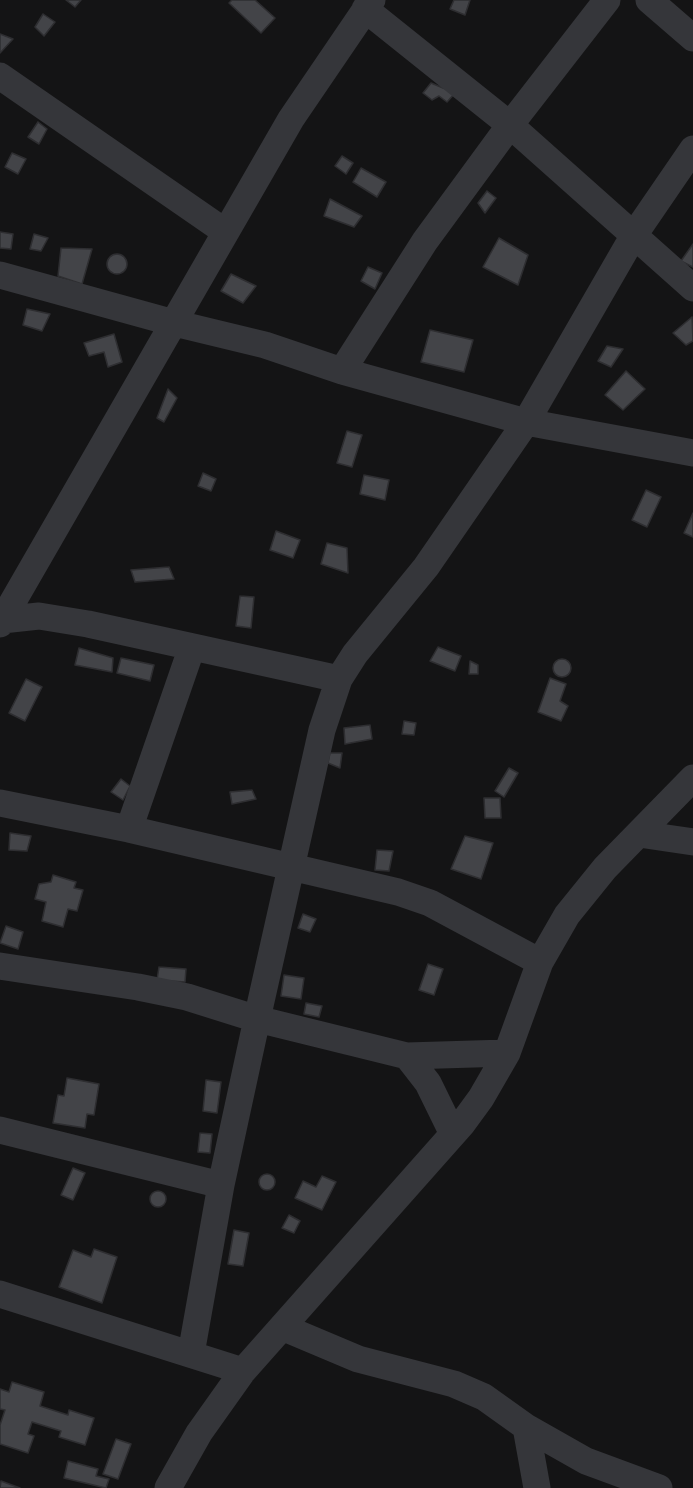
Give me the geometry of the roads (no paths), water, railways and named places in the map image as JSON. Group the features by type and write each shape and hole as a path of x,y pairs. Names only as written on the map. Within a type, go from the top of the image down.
{"street":[{"path":"342,371 425,241 510,125 607,0"},
{"path":"649,0 693,38"},
{"path":"1,622 291,118 369,4 510,125 693,288"},
{"path":"0,76 224,231"},
{"path":"191,1354 221,1185 257,1019 322,730 339,679 355,654 426,567 526,422 634,235 693,149"},
{"path":"0,275 174,323 265,345 342,371 526,422 693,453"},
{"path":"1,622 39,616 339,679"},
{"path":"129,829 192,647"},
{"path":"168,1488 199,1433 243,1371 453,1134 481,1098 507,1053 540,962 567,915 605,868 693,778"},
{"path":"0,803 292,866 430,903 540,962"},
{"path":"639,834 693,842"},
{"path":"0,966 138,987 187,997 257,1019 407,1056 507,1053"},
{"path":"407,1056 428,1083 453,1134"},
{"path":"0,1130 221,1185"},
{"path":"0,1294 243,1371"},
{"path":"282,1328 357,1359 454,1384 484,1397 526,1427 586,1461 659,1488"},
{"path":"526,1427 537,1488"}]}
